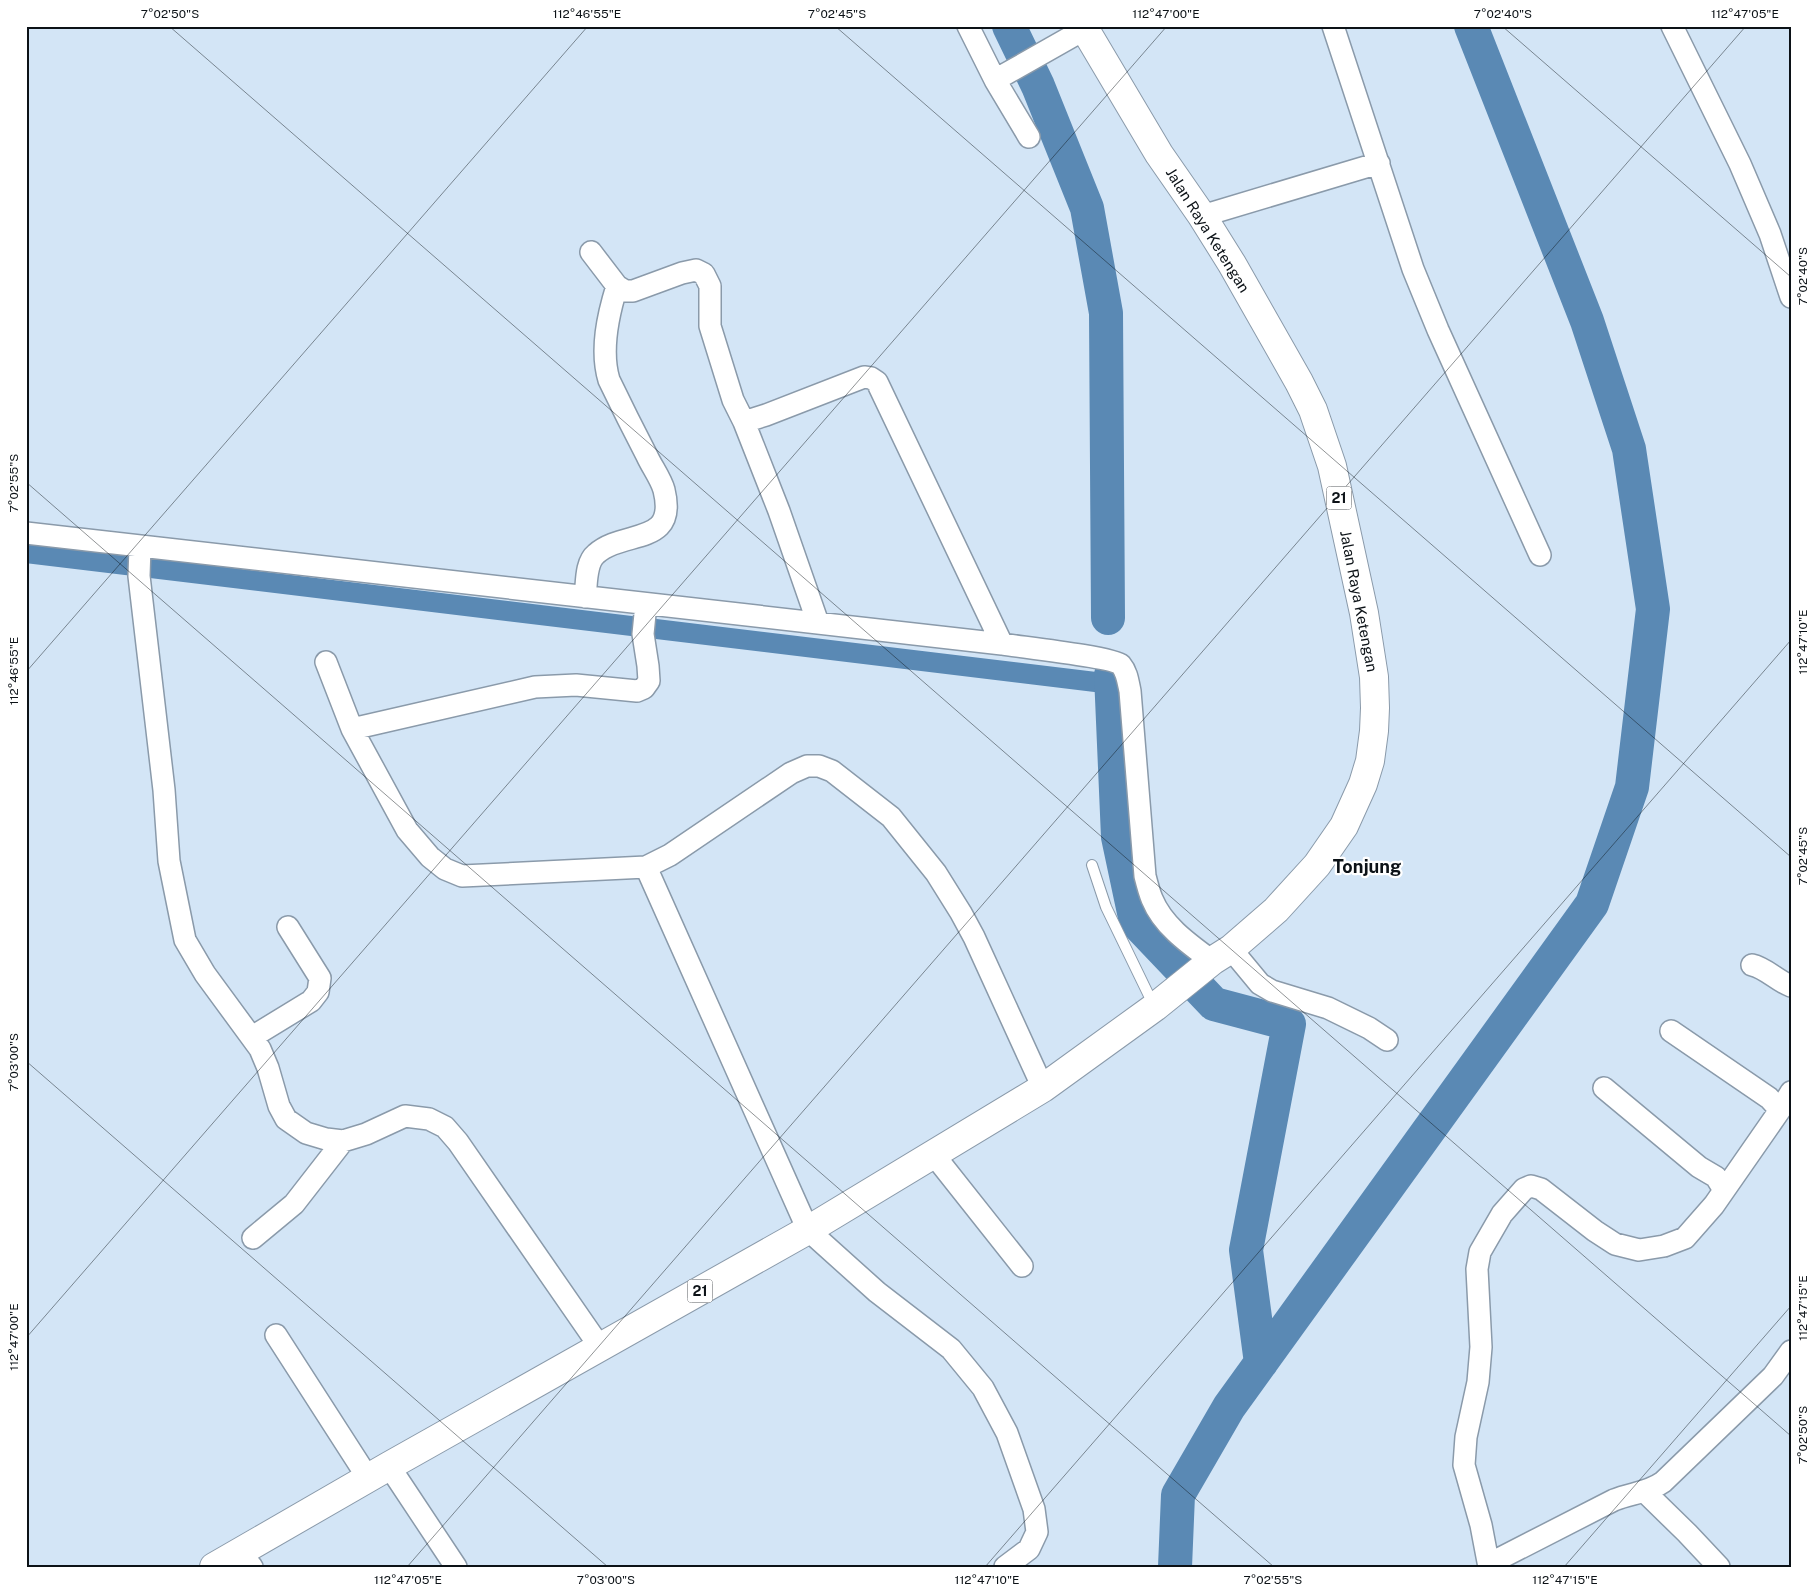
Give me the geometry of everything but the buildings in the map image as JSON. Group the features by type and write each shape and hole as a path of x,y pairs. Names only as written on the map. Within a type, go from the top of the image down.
{"highway":[{"name":"Jalan Raya Ketengan","path":"1084,28 1160,154 1232,264 1313,410 1332,466 1364,612 1374,685 1374,731 1370,760 1363,784 1344,826 1317,865 1276,910 1215,960"},
{"name":"21","path":"214,1567 246,1559 379,1472 808,1230 934,1155 1043,1088 1215,960"}],"street":[{"path":"968,26 995,80 1029,137"},
{"path":"1333,26 1417,278 1442,339 1540,555"},
{"path":"1672,26 1740,164 1770,234 1791,296"},
{"path":"995,80 1054,48 1084,28"},
{"path":"1202,216 1379,163"},
{"path":"590,252 617,286 625,291 633,291 682,273 696,270 704,274 710,286 710,326 734,400 779,511 818,623"},
{"path":"585,597 590,562 596,554 609,546 650,534 663,524 666,512 664,489 608,380 604,365 608,315 617,286"},
{"path":"744,422 864,377 871,378 877,382 1002,644"},
{"path":"26,533 140,551 585,597 646,608 818,623 1002,644 1110,660 1120,664 1126,673 1130,691 1145,876 1152,900 1165,920 1181,938 1215,960 1272,991 1328,1008 1369,1028 1387,1040"},
{"path":"140,551 139,576 164,790 169,861 184,940 204,974 252,1037 263,1055 279,1106 286,1119 306,1133 326,1139 343,1141 366,1134 405,1116 429,1118 445,1128 458,1142 600,1346"},
{"path":"352,729 535,687 576,685 637,691 644,688 649,681 643,634 646,608"},
{"path":"326,662 352,729 407,830 430,857 445,869 462,876 646,867 670,855 791,773 807,766 819,766 832,770 891,817 936,873 974,937 1043,1088"},
{"path":"646,867 808,1230 877,1292 951,1349 984,1388 1007,1433 1034,1509 1037,1532 1029,1549 1005,1567"},
{"path":"252,1037 310,1001 318,992 320,978 288,927"},
{"path":"1752,965 1758,966 1791,986"},
{"path":"1671,1031 1774,1097 1713,1178 1714,1205 1685,1238 1664,1246 1639,1250 1615,1244 1536,1186 1524,1189 1502,1214 1480,1252 1477,1269 1481,1347 1478,1382 1464,1450 1464,1466 1482,1525 1489,1566 1614,1500 1656,1487 1669,1477 1773,1376 1791,1350"},
{"path":"1604,1088 1713,1178"},
{"path":"253,1238 294,1204 343,1141"},
{"path":"934,1155 1022,1266"},
{"path":"276,1335 379,1472 456,1567"},
{"path":"1644,1492 1719,1567"}],"lane":[{"path":"1092,865 1106,907 1163,1000"}],"waterway":[{"path":"1009,26 1038,86 1087,208 1106,313 1108,618"},
{"path":"1175,1567 1178,1495 1229,1407 1592,904 1632,787 1653,609 1629,449 1587,321 1471,26"},
{"path":"26,553 1112,684"},
{"path":"1111,675 1118,837 1136,922 1214,1004 1289,1024 1246,1250 1261,1363"}],"district":[{"name":"Tonjung","path":"1367,866"}]}
